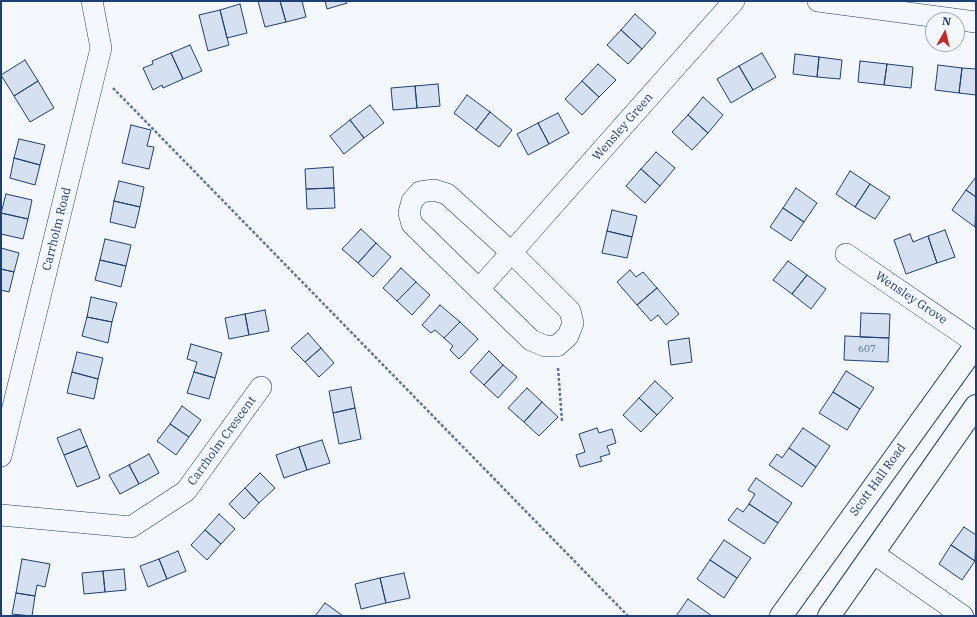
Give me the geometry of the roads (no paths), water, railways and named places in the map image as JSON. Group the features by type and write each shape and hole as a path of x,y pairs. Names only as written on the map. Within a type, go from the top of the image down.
{"highway":[{"name":"Scott Hall Road","path":"781,616 976,344"},
{"path":"829,616 976,406"}],"street":[{"name":"Carrholm Road","path":"1,456 101,48 92,1"},
{"name":"Wensley Green","path":"479,289 734,1"},
{"path":"818,1 976,22"},
{"path":"434,190 447,194 512,253 570,311 573,323 568,336 556,346 545,346 531,340 479,289 412,224 409,213 412,201 420,192 434,190"},
{"name":"Wensley Grove","path":"846,254 976,344"},
{"name":"Carrholm Crescent","path":"1,515 131,527 186,491 261,387"},
{"path":"873,553 963,616"}]}
